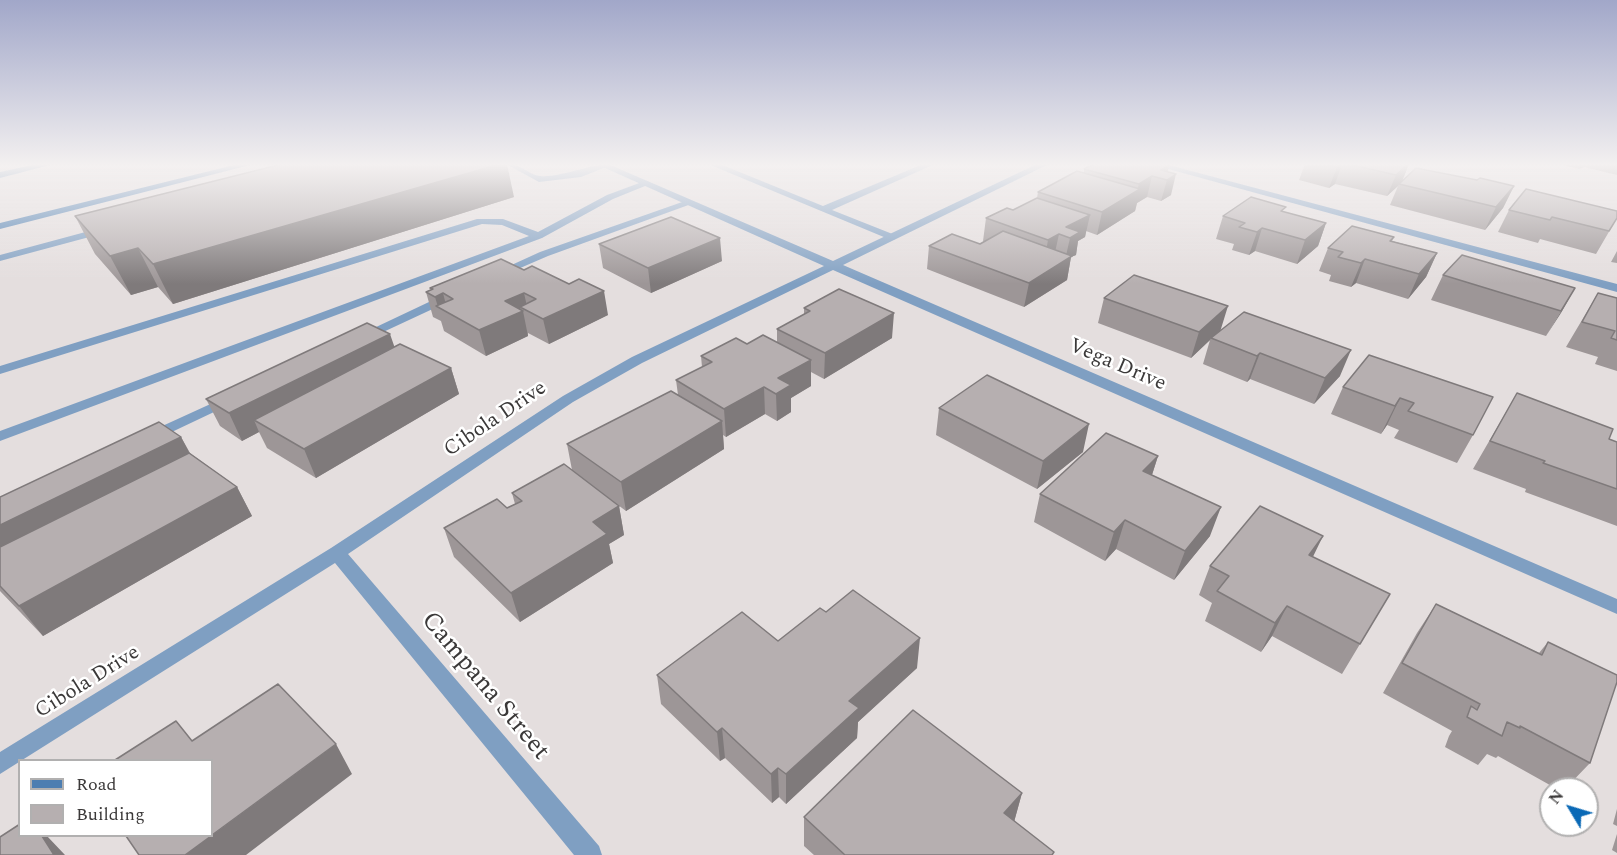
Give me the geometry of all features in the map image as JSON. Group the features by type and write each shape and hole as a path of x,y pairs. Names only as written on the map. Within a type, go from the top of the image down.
{"main road":[{"path":"0,226 89,204"}],"street":[{"path":"0,436 538,236 597,204"},
{"path":"482,281 544,254 686,204"},
{"name":"Vega Drive","path":"691,204 1617,607"},
{"path":"808,204 891,237"},
{"path":"823,210 837,204"},
{"name":"Cibola Drive","path":"0,764 337,553 568,399 637,360 961,204"},
{"path":"1303,204 1617,288"},
{"path":"0,370 481,221 493,219 507,222 538,236"},
{"path":"0,258 113,228"},
{"path":"350,343 462,290"},
{"path":"138,443 244,393"},
{"name":"Campana Street","path":"337,553 590,855"}],"building":[{"path":"123,204 362,204 153,264 138,248 110,256 75,216"},
{"path":"1025,204 1055,204 1090,215 1066,227 1080,232 1070,238 1059,234 1048,240 986,218 1007,208 1013,210"},
{"path":"1076,204 1115,204 1102,212"},
{"path":"1241,204 1275,204 1286,207 1281,211 1326,223 1305,240 1262,228 1257,232 1239,227 1245,223 1223,216"},
{"path":"1483,204 1499,204 1496,207"},
{"path":"1514,204 1588,204 1617,211 1617,218 1609,231 1552,217 1550,220 1509,210"},
{"path":"671,217 720,238 648,268 599,244"},
{"path":"1352,226 1394,237 1390,241 1437,253 1419,274 1365,259 1361,263 1338,257 1343,252 1328,248"},
{"path":"1003,231 1072,256 1029,283 929,246 952,234 980,244"},
{"path":"1462,255 1575,288 1561,311 1443,275"},
{"path":"501,259 524,270 532,266 569,284 579,279 604,291 543,319 520,307 536,299 524,293 505,301 523,311 479,330 436,306 453,299 443,293 435,297 426,292 433,289 430,288"},
{"path":"1134,275 1228,306 1199,332 1104,298"},
{"path":"839,289 894,313 825,353 777,329 810,311 804,308"},
{"path":"1598,293 1617,298 1617,340 1611,338 1615,331 1582,322"},
{"path":"1244,312 1351,350 1325,378 1260,353 1257,356 1211,338"},
{"path":"367,323 390,334 229,413 206,399"},
{"path":"763,335 811,360 778,378 791,385 776,394 764,387 724,409 676,380 712,362 701,356 736,338 747,344"},
{"path":"400,344 451,368 304,449 254,420"},
{"path":"1369,355 1493,397 1473,435 1408,411 1414,403 1400,398 1395,406 1343,387"},
{"path":"987,375 1089,424 1043,461 939,408"},
{"path":"671,391 722,421 621,482 567,444"},
{"path":"1517,393 1613,429 1609,439 1617,442 1617,489 1543,463 1545,461 1490,441"},
{"path":"159,422 181,437 0,525 0,497"},
{"path":"1106,433 1158,456 1143,471 1221,507 1185,551 1125,520 1114,532 1040,494"},
{"path":"189,453 237,487 19,606 0,586 0,547"},
{"path":"564,464 619,506 593,522 607,534 511,593 444,528 497,499 507,508 522,501 512,493"},
{"path":"1260,506 1323,536 1309,555 1390,594 1360,644 1287,606 1275,623 1217,591 1229,576 1210,566"},
{"path":"853,590 920,638 849,701 859,708 786,774 778,768 771,774 722,728 717,732 657,675 742,612 778,641 820,608 826,612"},
{"path":"1436,604 1542,655 1548,642 1617,675 1617,682 1590,763 1520,726 1520,728 1507,722 1502,736 1467,717 1471,706 1477,710 1480,704 1402,663"},
{"path":"278,684 336,744 213,834 213,759 117,759 176,721 192,741"},
{"path":"913,710 1022,793 1004,813 1054,852 1052,855 845,855 804,817"},
{"path":"18,825 18,837 43,837 54,855 0,855 0,837"},
{"path":"127,837 210,837 185,855 139,855"}]}
